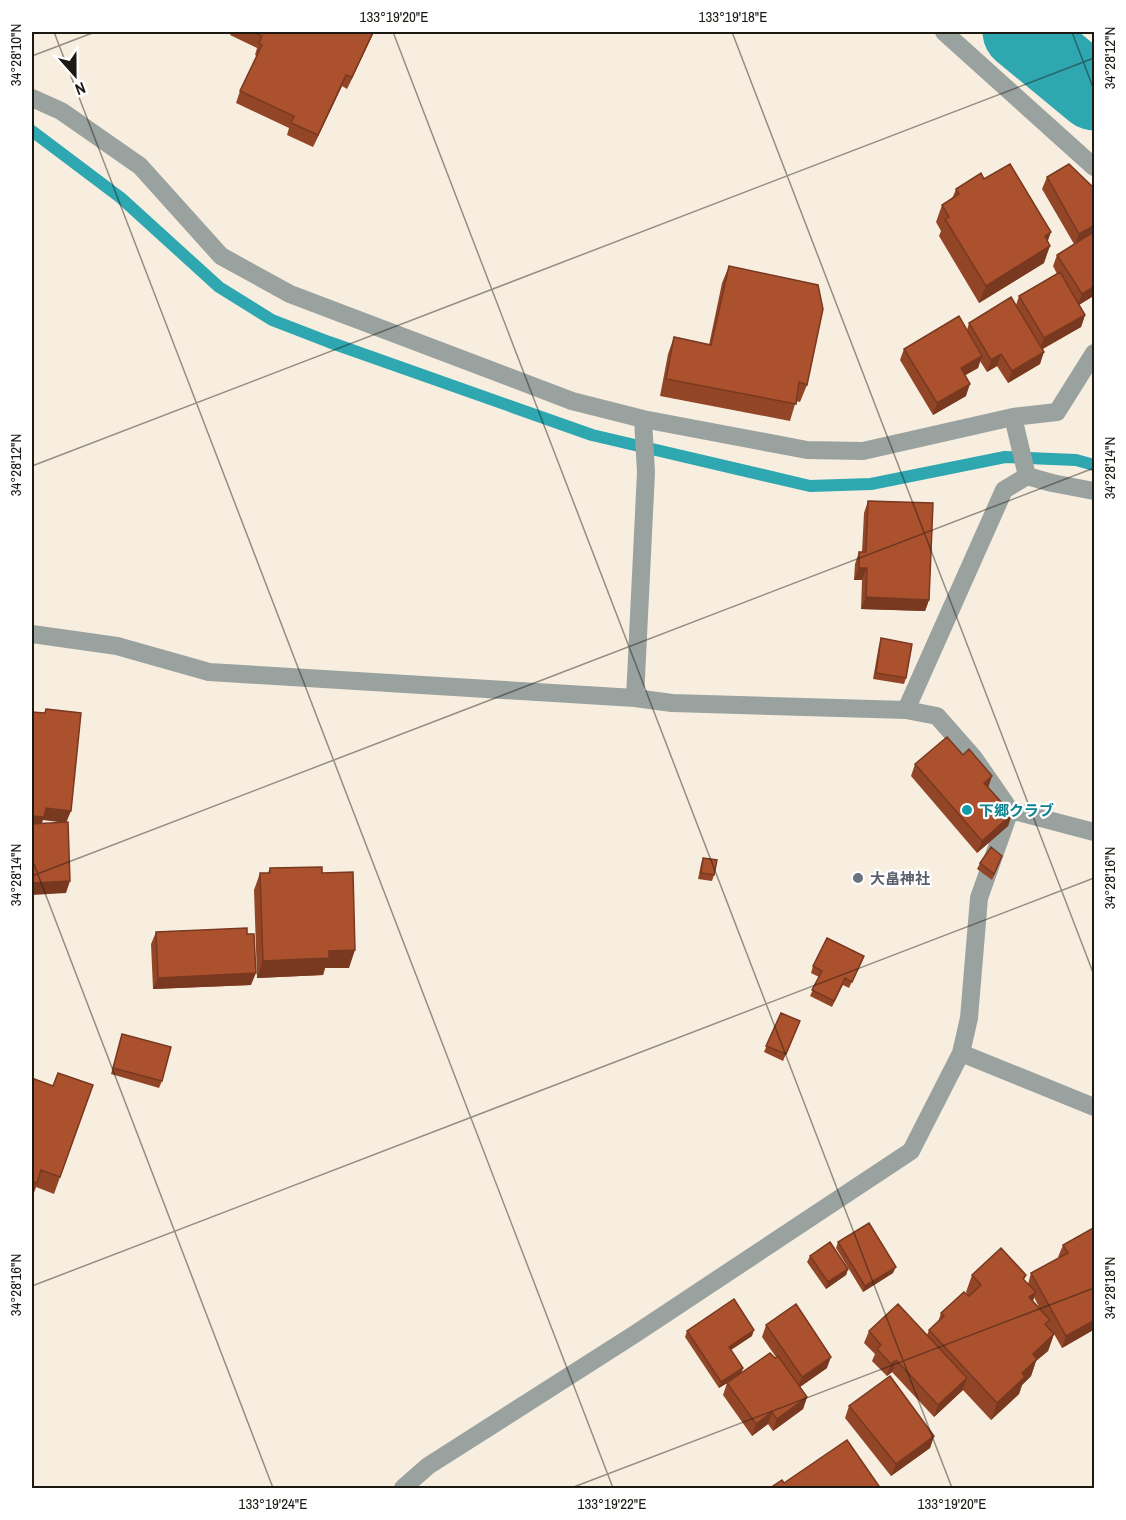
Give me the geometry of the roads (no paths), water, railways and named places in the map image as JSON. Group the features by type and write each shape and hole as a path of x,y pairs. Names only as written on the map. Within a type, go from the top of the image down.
{"street":[{"path":"944,32 1095,167"},
{"path":"32,98 61,111 140,166 221,256 290,294 572,401 643,418 807,450 863,451 1013,417 1057,412 1095,353"},
{"path":"1013,417 1027,476"},
{"path":"635,698 646,472 643,418"},
{"path":"906,710 1004,490 1027,476 1095,491"},
{"path":"32,634 117,646 209,672 635,698 672,703 906,710 937,716 974,758 1010,810 1095,832"},
{"path":"403,1488 428,1466 635,1335 911,1151 961,1053 969,1018 979,898 1010,810"},
{"path":"961,1053 1095,1107"}],"waterway":[{"path":"1020,32 1094,93"},
{"path":"32,131 121,198 219,287 272,320 592,435 810,486 871,484 1005,457 1076,460 1094,465"}],"place":[{"name":"下郷クラブ","path":"967,810"},
{"name":"大畠神社","path":"858,878"}]}
